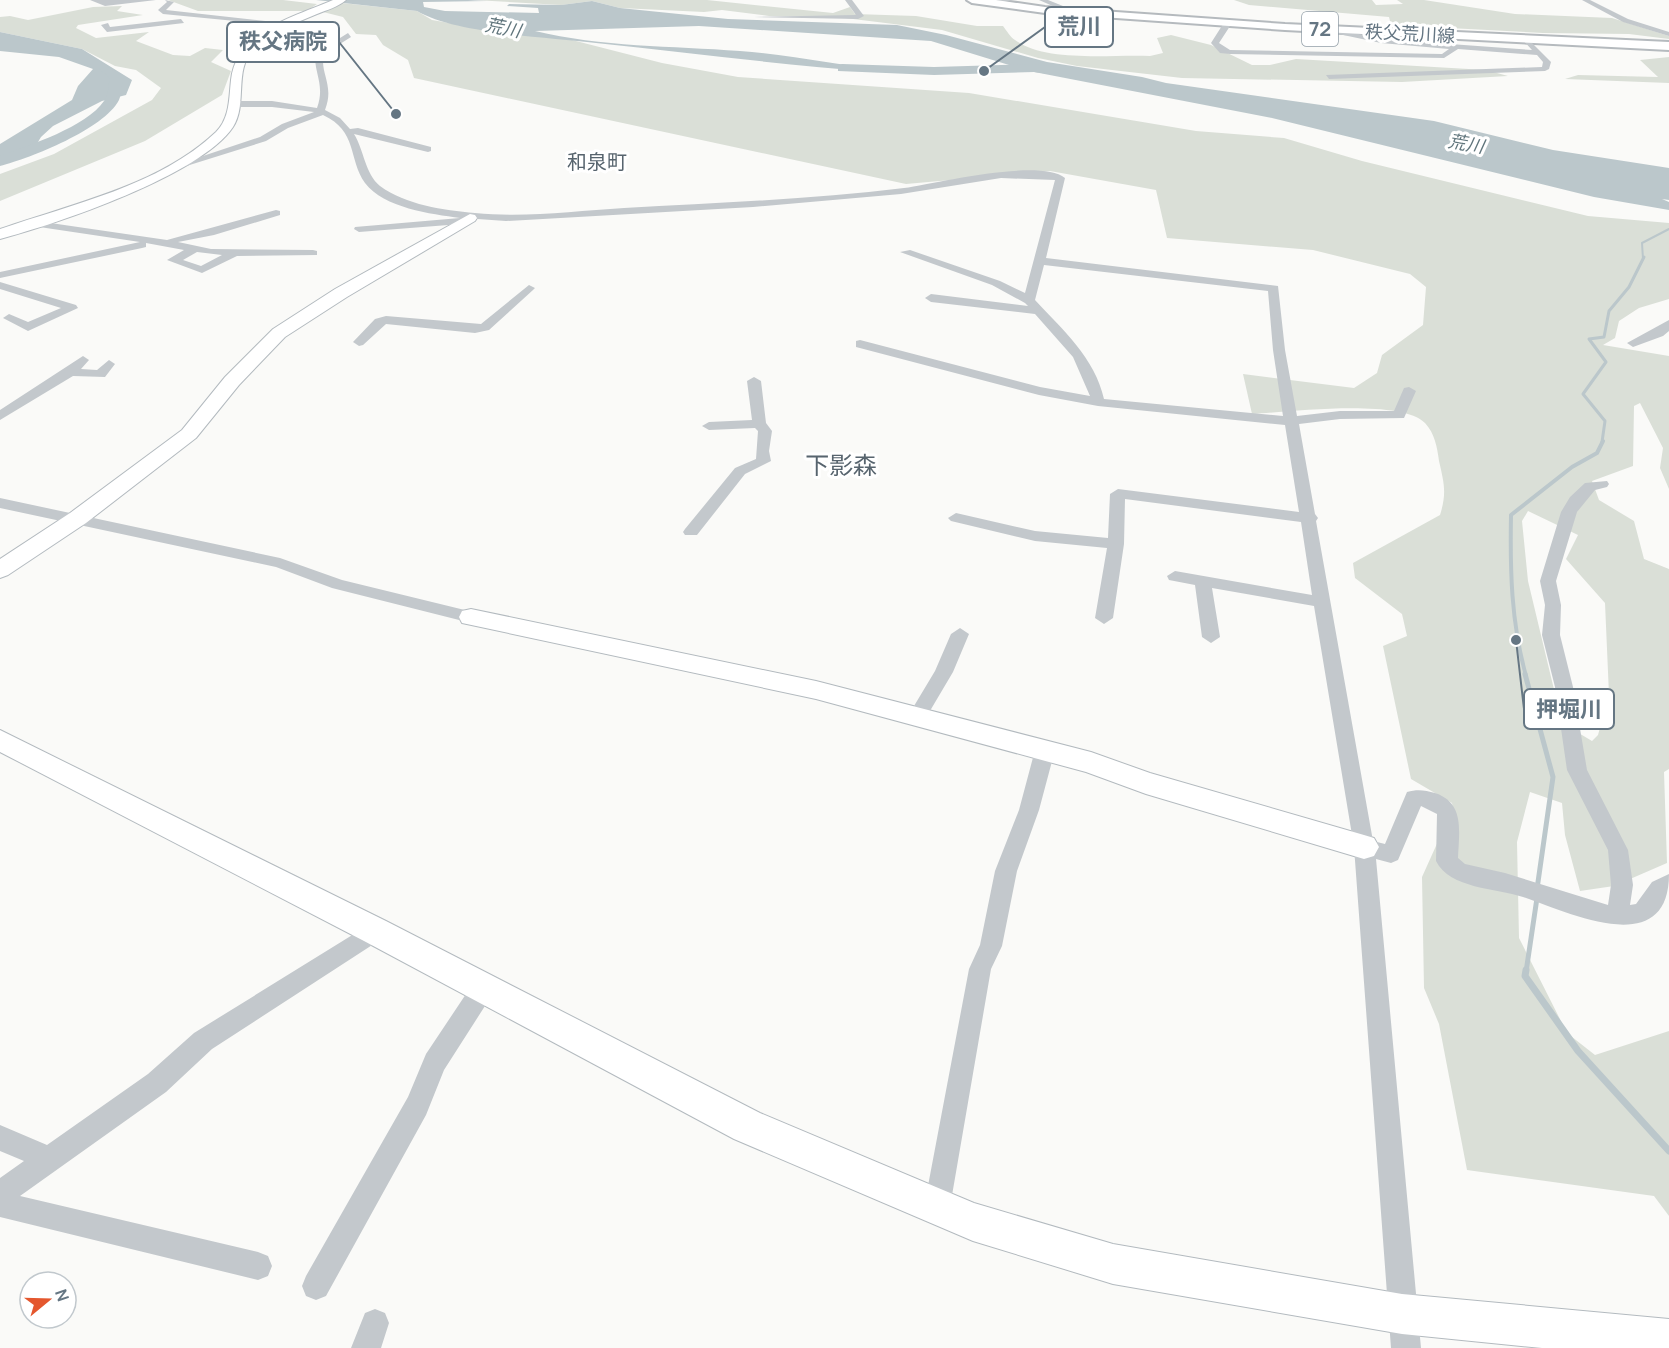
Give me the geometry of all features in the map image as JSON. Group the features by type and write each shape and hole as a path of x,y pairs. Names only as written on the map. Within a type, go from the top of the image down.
{"main road":[{"name":"秩父荒川線","path":"972,0 1074,12 1332,30 1669,46"}],"street":[{"path":"93,0 105,4 153,0"},
{"path":"168,0 171,2 162,10 163,12 288,24"},
{"path":"167,171 206,147 230,125 241,58 258,40 341,0"},
{"path":"758,17 858,17 861,14 848,0"},
{"path":"994,3 1009,0"},
{"path":"1042,0 1074,12"},
{"path":"1585,0 1598,10 1617,18 1669,34"},
{"path":"1082,45 1113,15"},
{"path":"105,25 107,30 117,29 181,21 186,16"},
{"path":"1228,23 1215,43 1223,51 1230,52 1444,56 1458,46"},
{"path":"1332,30 1381,40 1537,53"},
{"path":"322,112 325,101 322,70 318,61 320,53 348,36"},
{"path":"1329,77 1545,69 1548,62 1526,39"},
{"path":"234,104 257,104 322,112 337,119 357,146 366,177 375,187 396,200 467,220"},
{"path":"0,234 167,171 263,139 285,126 322,112"},
{"path":"346,132 358,131 428,149"},
{"path":"359,229 467,220 800,201 900,192 992,177 1049,176 1060,178 1041,261 1029,300"},
{"path":"0,275 210,233 276,213"},
{"path":"0,570 78,518 189,434 232,381 279,333 340,293 467,220"},
{"path":"30,223 235,254 313,253"},
{"path":"195,249 172,260 202,270 235,254"},
{"path":"906,252 996,283 1029,300 1079,356 1095,388 1098,402"},
{"path":"1041,261 1274,288 1280,350 1364,847 1406,1348"},
{"path":"0,285 72,308 28,327 9,318"},
{"path":"359,342 379,322 386,320 475,329 485,327 530,288"},
{"path":"931,298 1039,310"},
{"path":"1633,343 1659,333 1669,324"},
{"path":"860,344 1029,389 1098,402 1292,421 1340,415 1399,415 1409,391"},
{"path":"0,416 69,372 82,360"},
{"path":"69,372 100,374 109,364"},
{"path":"691,532 740,471 747,466 764,461 762,451 765,431 759,424 754,381"},
{"path":"709,426 759,424"},
{"path":"1602,484 1590,486 1578,497 1569,512 1548,581 1553,606 1551,635 1564,687 1576,770 1618,850 1622,885 1617,917"},
{"path":"1104,618 1116,544 1118,494 1310,518"},
{"path":"0,503 280,563 338,584 471,618 794,685 917,716 1045,750 1391,854 1414,798 1437,800 1447,810 1449,827 1447,861 1459,872 1505,882 1591,911 1617,917 1644,912 1660,889 1669,883"},
{"path":"956,518 1035,536 1116,544"},
{"path":"1174,576 1323,602"},
{"path":"1203,581 1211,637"},
{"path":"917,716 944,672 960,634"},
{"path":"0,740 375,930 747,1126 973,1222 1113,1264 1402,1314 1669,1340"},
{"path":"938,1207 980,969 992,946 1006,871 1029,810 1045,750"},
{"path":"0,1202 50,1159 157,1083 203,1041 375,930"},
{"path":"316,1286 417,1106 435,1062 484,987"},
{"path":"0,1138 50,1159"},
{"path":"0,1202 258,1266"}],"shaded area":[{"path":"168,0 283,0 317,4 307,11 198,11"},
{"path":"474,0 707,0 833,13 850,7 855,14 916,16 977,26 1003,26 1013,39 1028,47 1061,55 1150,56 1163,53 1157,38 1171,35 1211,45 1252,65 1270,65 1296,59 1486,70 1508,76 1402,82 1182,78 1077,66 1038,58 942,30 837,17 769,16 722,10 704,12 620,8 592,1 561,5"},
{"path":"1234,0 1372,0 1376,5 1403,4 1397,0 1424,0 1515,14 1612,18 1669,36 1669,39 1629,34 1543,33 1391,25 1389,17 1249,5"},
{"path":"342,3 417,11 432,20 572,40 662,63 738,77 969,93 1196,131 1284,138 1362,161 1588,216 1669,223 1669,299 1639,308 1619,321 1615,338 1603,345 1669,356 1669,489 1660,468 1663,448 1640,403 1634,406 1633,466 1592,481 1599,500 1634,521 1644,559 1669,569 1669,769 1664,772 1667,863 1614,886 1580,891 1565,835 1562,803 1530,792 1517,842 1519,938 1567,1033 1595,1055 1669,1031 1669,1216 1654,1196 1467,1170 1439,1024 1424,988 1422,877 1440,837 1456,827 1452,803 1411,779 1383,646 1407,636 1402,614 1355,578 1353,563 1440,515 1444,488 1435,441 1425,423 1412,415 1393,411 1343,408 1252,414 1243,374 1354,388 1377,373 1382,355 1423,325 1426,287 1410,274 1313,250 1167,238 1156,190 1050,171 906,184 414,78 408,60 383,45 376,35 356,34 343,17 323,12","holes":["1528,511 1578,535 1566,559 1605,603 1609,695 1598,735 1592,741 1562,723 1528,581 1522,521"]},
{"path":"122,6 117,11 143,15 78,25 76,28 96,38 149,32 136,41 173,55 190,56 205,48 223,50 211,62 231,71 222,95 145,141 0,201 0,174 54,154 152,100 161,88 136,70 115,66 82,49 0,32 0,17 10,16 28,20 93,7"},
{"path":"1669,57 1669,83 1565,79 1578,75 1658,77 1640,60"}],"water":[{"path":"316,0 487,1 423,2 424,7 445,11 539,13 538,8 507,6 509,4 561,5 592,1 620,8 728,19 897,25 946,35 1047,62 1166,83 1434,121 1553,150 1669,168 1669,200 1662,199 1669,202 1669,210 1594,197 1272,118 1029,71 931,41 699,26 535,31 611,43 740,51 894,71 877,72 478,30 434,19 417,11"},
{"path":"0,32 82,49 132,80 126,95 102,101 53,126 41,137 32,152 0,165 0,144 72,100 78,86 93,69 59,57 0,51"}],"waterway":[{"name":"荒川","path":"0,161 59,137 102,112 112,100 117,77 104,68"},
{"name":"荒川","path":"842,68 934,71 1034,68 1057,71"},
{"path":"1643,259 1642,243 1669,229"},
{"path":"1602,442 1605,421 1583,394 1606,362 1589,339 1604,337 1609,311 1629,287 1643,259"},
{"path":"1526,676 1517,636 1512,596 1511,515 1572,467 1597,453 1603,441"},
{"path":"1525,674 1553,777 1537,889"},
{"path":"1526,972 1537,898"},
{"path":"1526,970 1525,976 1578,1051 1669,1151"}],"place":[{"name":"荒川","path":"984,71"},
{"name":"秩父病院","path":"396,114"},
{"name":"押堀川","path":"1516,640"}],"district":[{"name":"和泉町","path":"597,162"},
{"name":"下影森","path":"841,466"}]}
